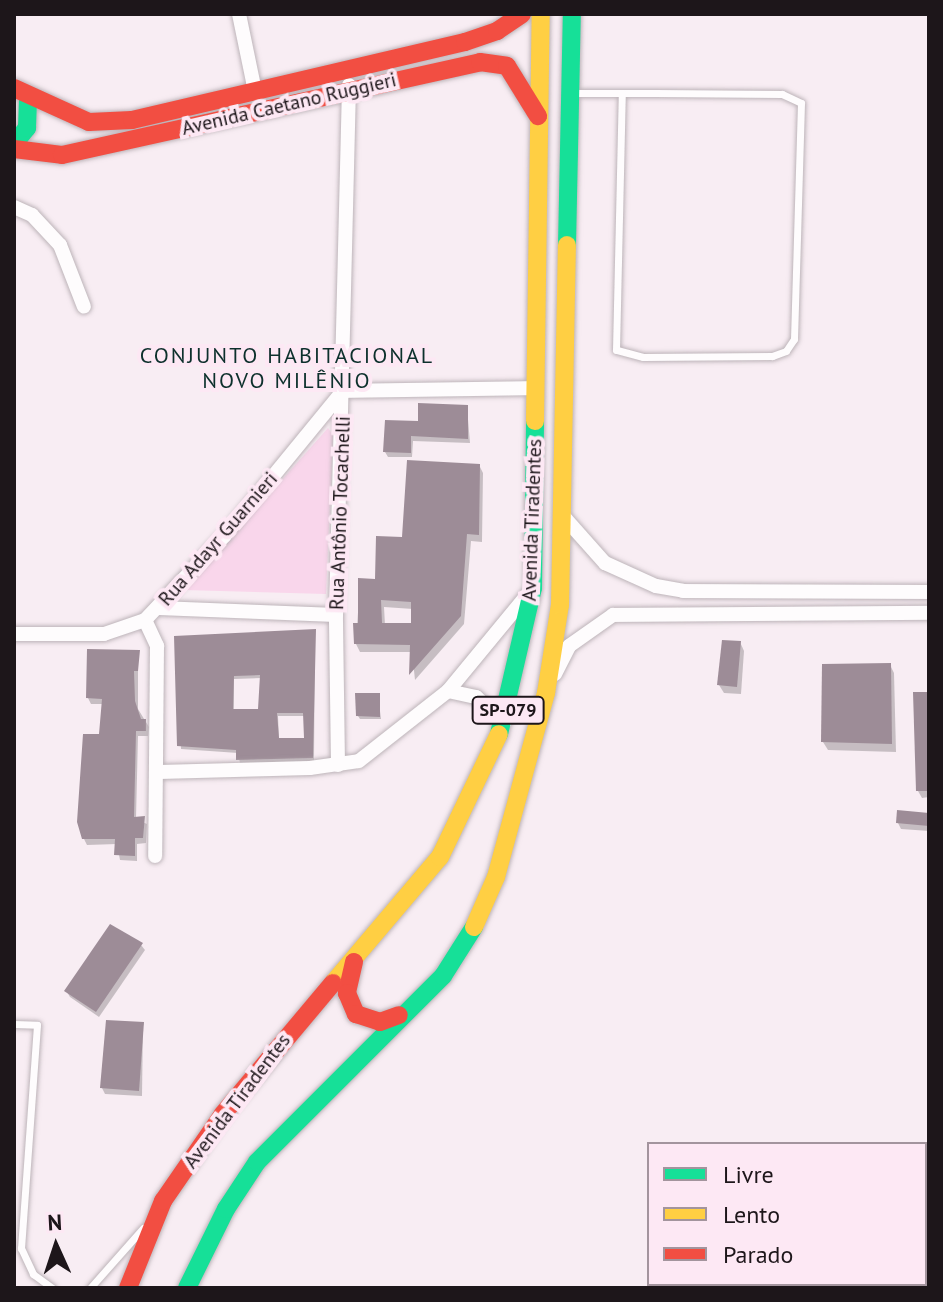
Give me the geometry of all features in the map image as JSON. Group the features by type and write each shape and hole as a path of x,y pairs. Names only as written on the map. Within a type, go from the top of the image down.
{"main road":[{"name":"Avenida Tiradentes","path":"128,1288 163,1201 265,1059 440,857 505,722 533,588 541,14"},
{"name":"Avenida Tiradentes","path":"187,1288 226,1209 257,1162 443,976 471,933 496,877 546,693 560,605 572,14"},
{"name":"Avenida Caetano Ruggieri","path":"21,92 89,122 108,123 170,114 465,42 518,18"},
{"path":"518,18 506,38 507,66 538,116"},
{"name":"Avenida Caetano Ruggieri","path":"14,147 62,155 480,62 507,66"},
{"path":"14,147 27,128 32,108 21,92"},
{"path":"356,957 347,993 356,1014 380,1022 403,1013"}],"street":[{"path":"239,14 255,91"},
{"name":"Rua Antônio Tocachelli","path":"338,765 336,615 344,391 349,69"},
{"path":"14,207 32,215 60,245 84,307"},
{"path":"344,391 535,388"},
{"name":"Rua Adayr Guarnieri","path":"14,634 104,634 145,620 159,608 344,391"},
{"path":"563,516 605,563 670,589 929,592"},
{"path":"159,772 338,765 359,761 448,691 533,588"},
{"path":"670,589 670,612"},
{"path":"159,608 336,615"},
{"path":"546,693 569,646 585,631 613,615 670,612 929,613"},
{"path":"145,620 157,646 159,772 155,856"},
{"path":"448,691 476,697 505,722"}],"lane":[{"path":"571,93 622,93 782,94 801,103 794,339 786,351 772,356 643,357 616,350 622,93"},
{"path":"14,1024 37,1025 18,1226 25,1263 52,1288"},
{"path":"90,1288 163,1201"}],"shaded area":[{"path":"328,428 333,435 326,594 184,590"}],"building":[{"path":"418,403 468,405 468,439 411,436 411,453 383,452 385,420 418,421"},
{"path":"407,460 480,464 479,535 467,534 461,616 409,675 410,645 354,644 353,623 358,623 358,578 375,579 376,536 402,537","holes":["381,600 411,602 411,623 382,623"]},
{"path":"316,629 313,758 236,760 236,750 177,746 174,636","holes":["260,675 258,709 233,709 234,676","277,713 303,713 304,738 279,738"]},
{"path":"722,640 741,641 737,687 717,685"},
{"path":"87,649 140,650 138,671 134,671 135,701 141,719 146,719 146,731 136,731 134,817 145,816 143,838 135,838 135,856 114,855 115,839 82,839 77,822 83,734 99,734 102,699 86,698"},
{"path":"891,663 892,744 821,742 822,664"},
{"path":"913,692 929,692 929,791 916,791"},
{"path":"355,693 380,693 380,717 356,716"},
{"path":"897,810 929,813 929,826 896,823"},
{"path":"110,924 143,943 96,1012 64,991"},
{"path":"106,1020 144,1022 139,1091 100,1088"}],"traffic: fast":[{"path":"567,245 572,14"},
{"path":"14,144 27,128 28,97"},
{"path":"499,734 533,588 535,421"},
{"path":"187,1288 226,1209 257,1162 443,976 474,927"}],"traffic: slow":[{"path":"535,421 541,14"},
{"path":"474,927 496,877 546,693 560,605 567,245"},
{"path":"333,983 440,857 499,734"}],"traffic: jam":[{"path":"14,88 89,122 132,120 465,42 497,31 522,14"},
{"path":"14,149 62,155 480,62 507,66 538,116"},
{"path":"354,962 347,993 356,1014 380,1022 399,1015"},
{"path":"128,1288 163,1201 223,1114 333,983"}],"district":[{"name":"CONJUNTO HABITACIONAL NOVO MILÊNIO","path":"287,368"}]}
